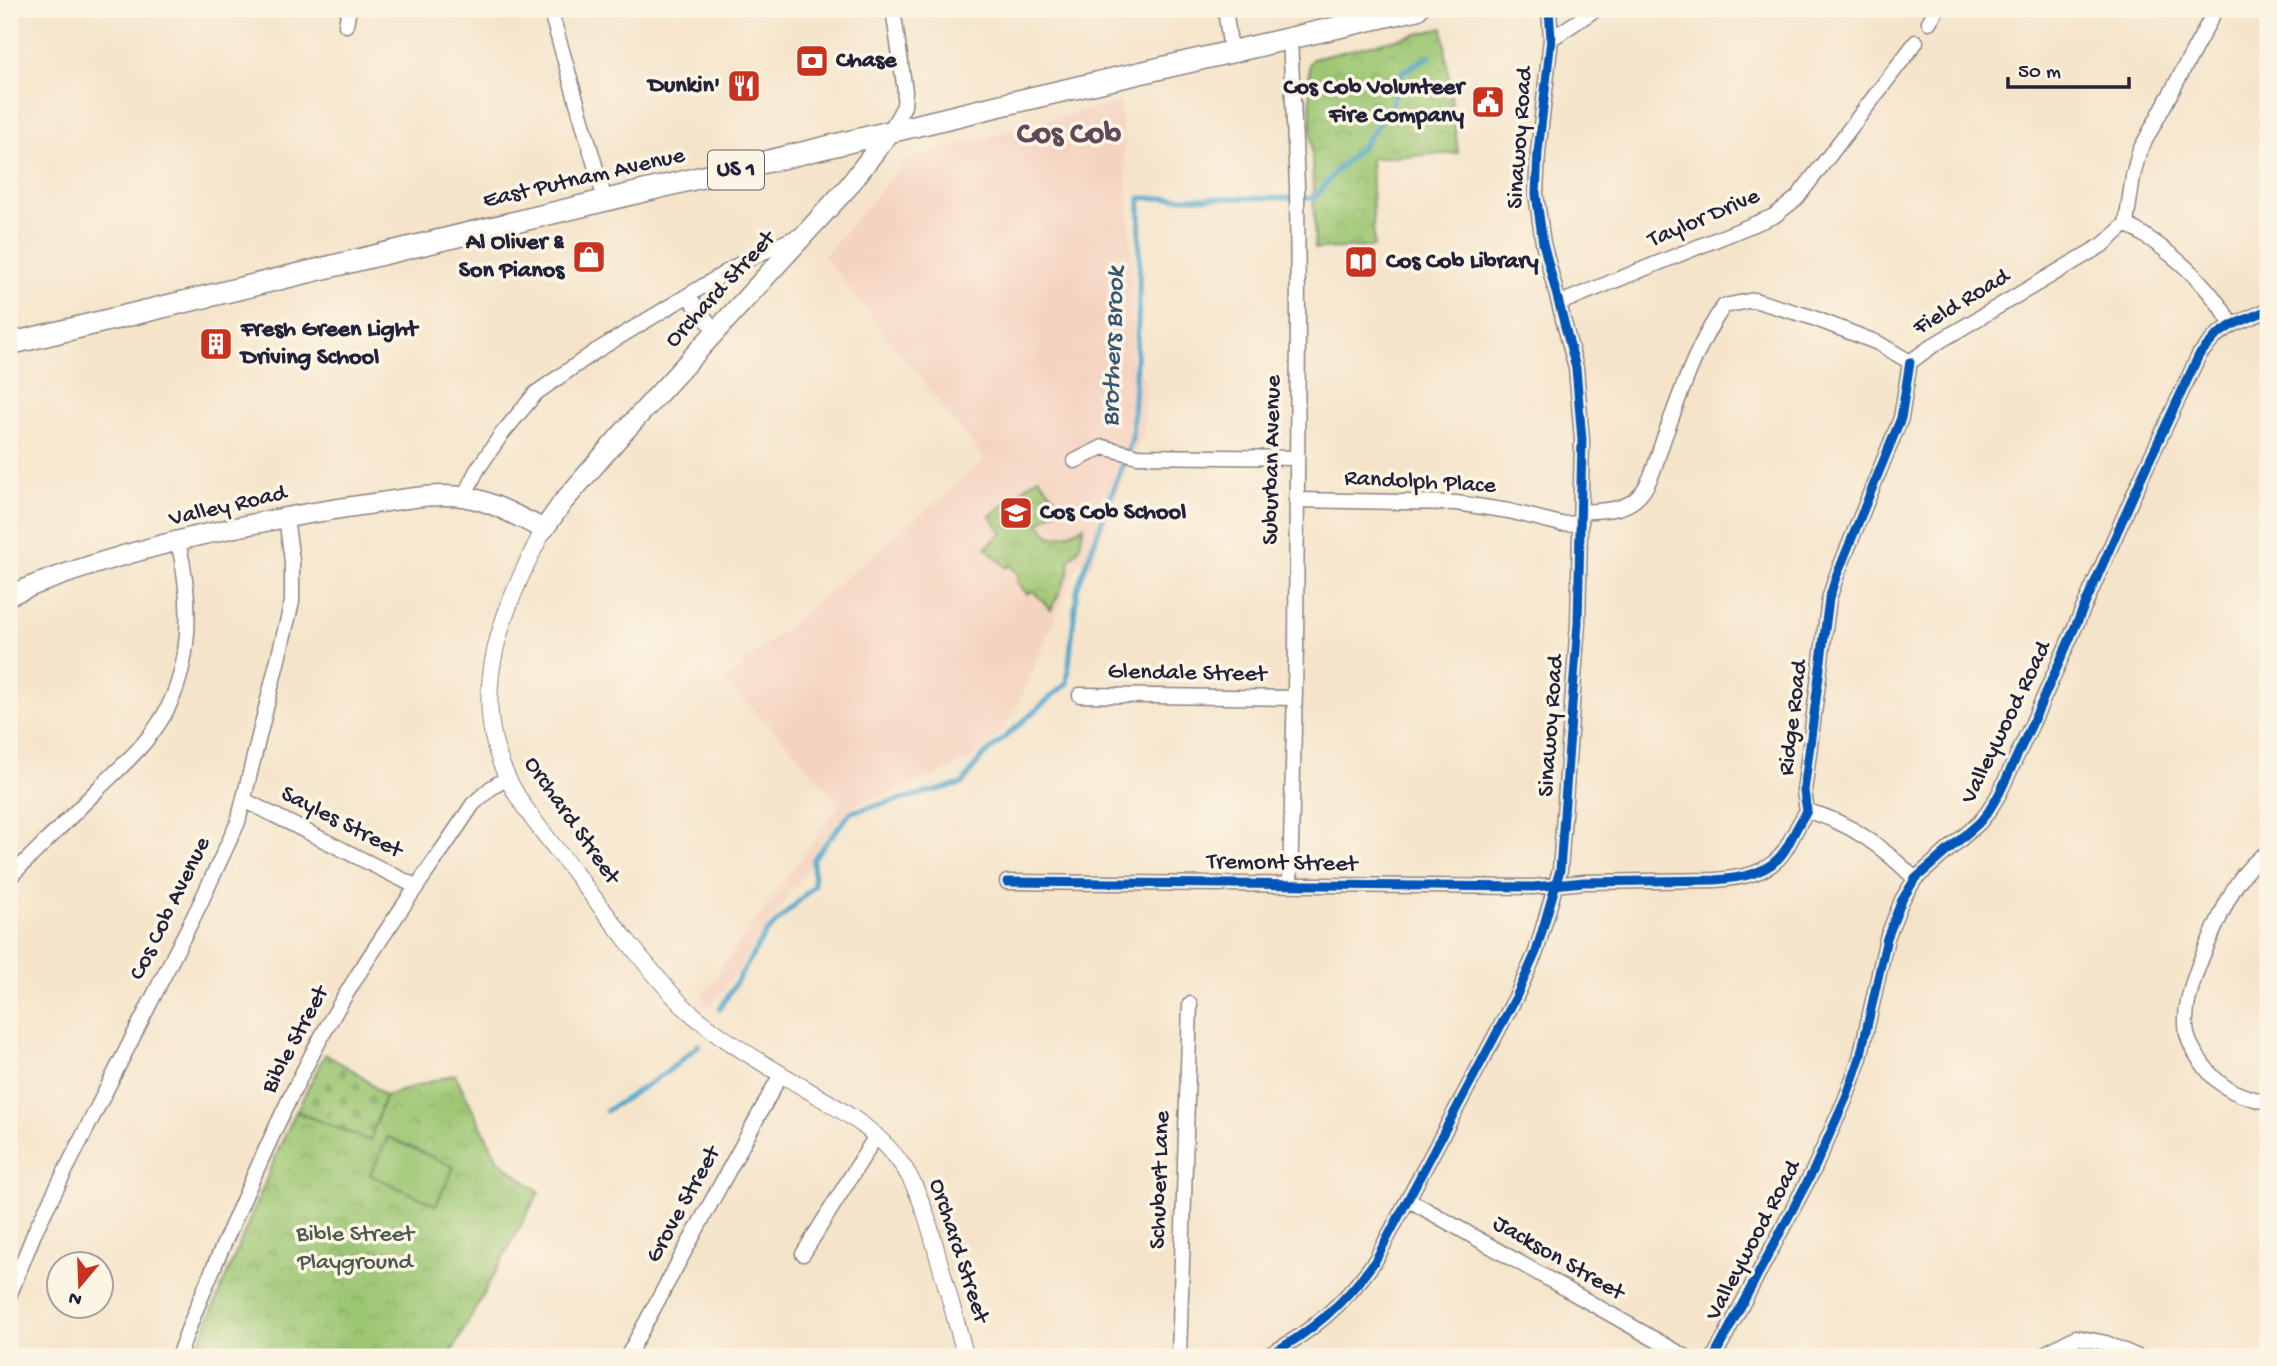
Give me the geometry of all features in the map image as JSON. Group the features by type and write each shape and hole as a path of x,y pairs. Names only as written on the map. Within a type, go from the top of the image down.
{"main road":[{"name":"East Putnam Avenue","path":"9,344 1231,51 1417,9"},
{"name":"Orchard Street","path":"544,529 621,435 848,187 889,133"},
{"name":"Valley Road","path":"9,594 70,572 178,542 286,518 421,497 464,496 492,504 544,529"}],"street":[{"path":"346,25 349,9"},
{"path":"550,9 605,201"},
{"path":"889,133 904,106 905,91 893,9"},
{"path":"1225,9 1231,51"},
{"name":"Sinawoy Road","path":"1265,1357 1313,1328 1351,1293 1375,1261 1527,973 1560,870 1578,623 1582,440 1579,386 1573,350 1541,235 1536,194 1551,39 1549,9"},
{"name":"Sinawoy Road","path":"1551,39 1596,9"},
{"path":"1929,22 1937,9"},
{"path":"2216,9 2139,152 2126,223 2152,239 2199,278 2232,325"},
{"name":"Suburban Avenue","path":"1290,38 1297,185 1296,649 1290,883"},
{"name":"Taylor Drive","path":"1560,303 1774,216 1797,198 1916,42"},
{"name":"Field Road","path":"1581,517 1630,504 1645,488 1683,386 1712,324 1724,306 1754,300 1878,343 1910,362 1935,344 2104,244 2126,223"},
{"path":"464,496 477,470 501,435 537,393 596,351 748,259 808,231"},
{"path":"688,296 716,332"},
{"name":"Valleywood Road","path":"1714,1357 1814,1169 1842,1110 1860,1058 1892,922 1902,900 1915,879 1956,845 1988,812 2032,724 2190,372 2207,344 2232,325 2268,310"},
{"name":"Ridge Road","path":"1556,885 1584,882 1715,880 1747,875 1760,872 1776,862 1785,849 1807,811 1804,791 1829,599 1901,418 1910,362"},
{"path":"1076,461 1103,447 1138,456 1296,458"},
{"name":"Randolph Place","path":"1296,500 1456,503 1509,511 1561,524 1581,517"},
{"name":"Cos Cob Avenue","path":"9,1296 36,1229 199,906 238,822 292,602 292,561 286,518"},
{"name":"Orchard Street","path":"544,529 501,626 490,673 488,701 492,734 507,778 550,841 673,995 710,1030 853,1118 876,1136 904,1168 925,1211 966,1357"},
{"path":"9,878 139,749 165,713 174,693 180,668 188,616 184,564 178,542"},
{"name":"Glendale Street","path":"1080,695 1293,698"},
{"name":"Bible Street","path":"178,1357 206,1284 314,1050 365,963 473,804 507,778"},
{"name":"Sayles Street","path":"244,800 417,887"},
{"path":"1807,811 1831,817 1867,837 1915,879"},
{"path":"2268,852 2241,877 2222,912 2199,966 2186,1020 2193,1049 2210,1075 2237,1095 2268,1102"},
{"name":"Tremont Street","path":"1007,882 1533,887 1556,885"},
{"name":"Schubert Lane","path":"1179,1357 1190,1004"},
{"name":"Grove Street","path":"627,1357 781,1074"},
{"path":"803,1254 876,1136"},
{"name":"Jackson Street","path":"1409,1200 1686,1357"},
{"path":"2044,1357 2046,1353 2076,1338 2106,1343 2138,1357"}],"shaded area":[{"name":"Cos Cob School","path":"1120,101 1133,259 1131,359 1145,381 1143,437 1127,466 1090,568 1080,561 1016,708 1003,729 970,760 851,807 712,1006 701,997 839,805 788,744 724,681 985,460 824,256 907,159"}],"green space":[{"path":"1443,28 1458,153 1371,158 1374,247 1315,249 1309,65 1312,59"},
{"path":"1038,477 1062,506 1039,523 1051,537 1064,535 1084,526 1079,548 1069,560 1069,572 1051,610 1033,591 1027,594 1017,582 1019,576 1010,565 1006,568 986,547 1002,533 990,516"},
{"path":"325,1054 356,1072 385,1096 370,1141 296,1112"},
{"name":"Bible Street Playground","path":"455,1074 498,1160 539,1192 449,1357 193,1357 296,1112 370,1141 385,1096"},
{"path":"388,1137 454,1167 436,1205 370,1175"}],"waterway":[{"name":"Brothers Brook","path":"720,1009 766,933 814,886 813,859 851,812 962,784 981,758 1067,683 1077,589 1132,439 1139,302 1140,198 1315,198 1336,171 1362,146 1390,109 1402,72 1430,56"},
{"name":"Brothers Brook","path":"606,1111 667,1072 699,1045"}],"cycle path":[{"path":"1265,1357 1326,1316 1352,1290 1375,1261 1516,997 1536,952 1560,870 1578,623 1582,440 1576,368 1543,243 1536,194 1551,39 1549,9"},
{"path":"1714,1357 1814,1169 1846,1098 1860,1058 1887,938 1902,900 1915,879 1979,823 1999,794 2199,355 2217,335 2232,325 2268,310"},
{"path":"1007,882 1533,887 1584,882 1715,880 1745,876 1763,870 1785,850 1807,811 1804,791 1829,599 1901,418 1910,362"}],"place":[{"name":"Chase","path":"812,61"},
{"name":"Dunkin'","path":"744,86"},
{"name":"Cos Cob Volunteer Fire Company","path":"1488,102"},
{"name":"Al Oliver & Son Pianos","path":"589,257"},
{"name":"Cos Cob Library","path":"1361,262"},
{"name":"Fresh Green Light Driving School","path":"216,344"},
{"name":"Cos Cob School","path":"1016,513"}],"district":[{"name":"Cos Cob","path":"1069,136"}]}
